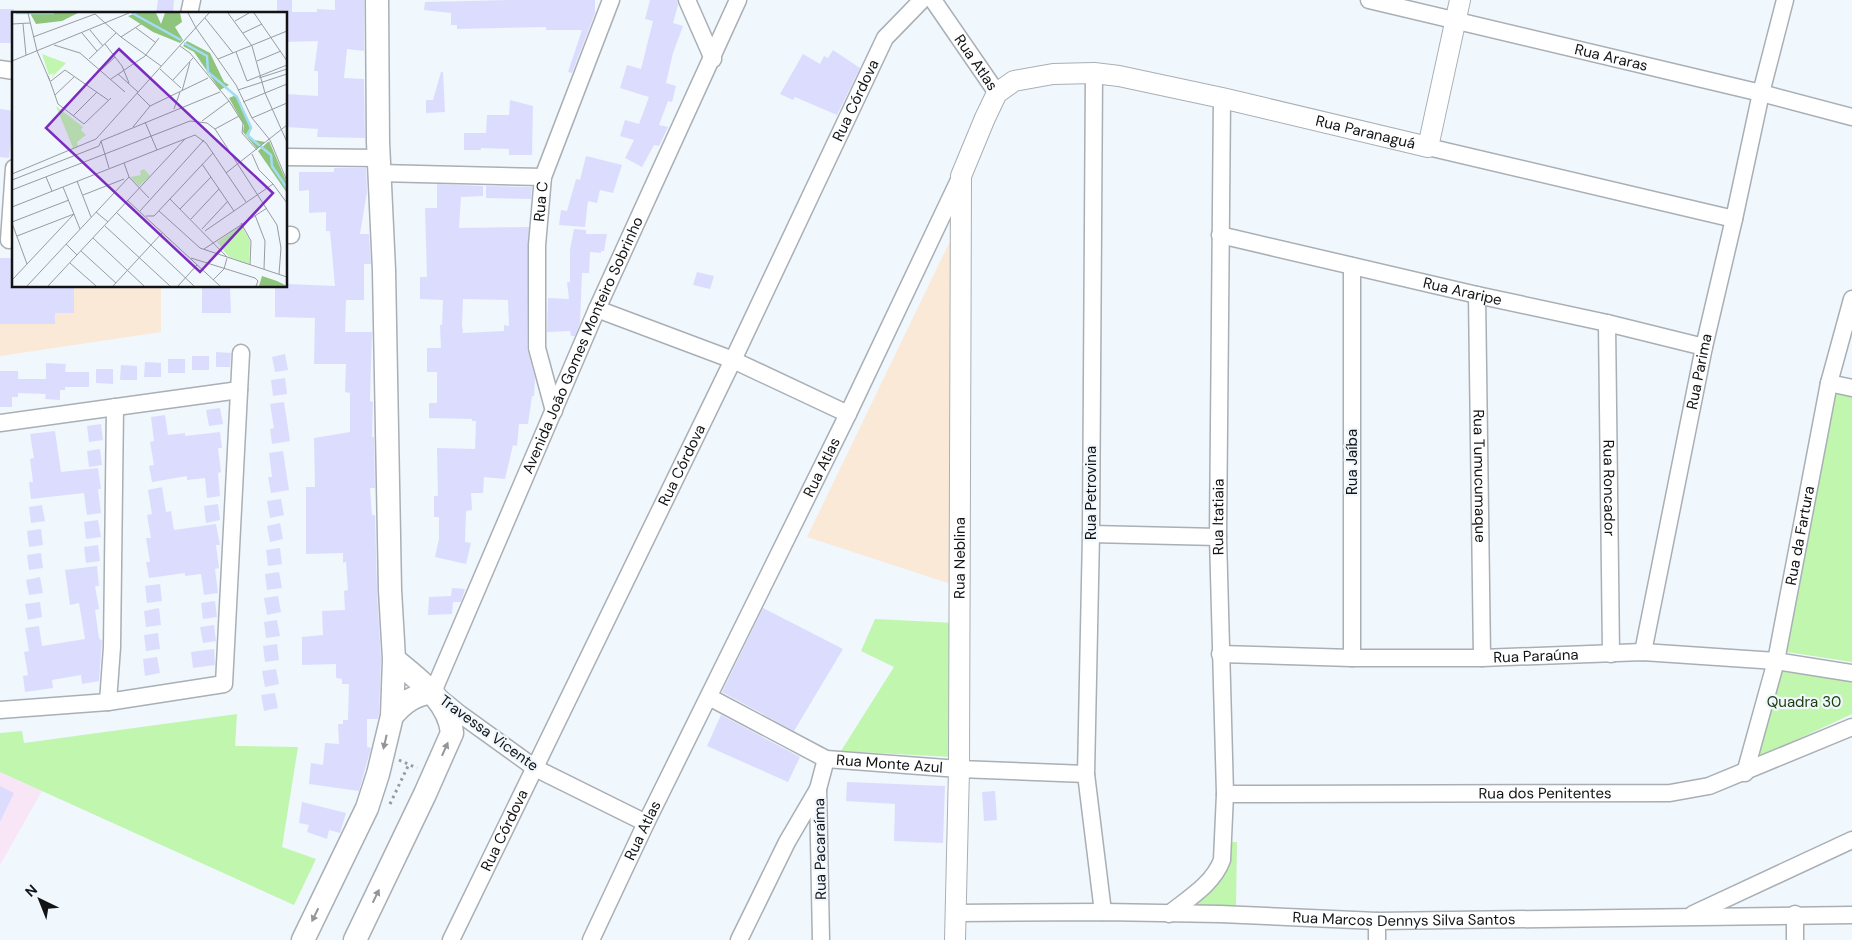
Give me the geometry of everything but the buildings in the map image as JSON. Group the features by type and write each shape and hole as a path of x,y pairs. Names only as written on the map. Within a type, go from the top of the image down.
{"main road":[{"path":"303,940 367,808 378,774 392,716 394,659 390,580 384,270 379,166 377,0"},
{"name":"Travessa Vicente","path":"394,659 433,692"},
{"path":"354,940 452,733 447,715 433,692 412,697 402,704 392,716"}],"street":[{"name":"Rua C","path":"554,411 537,348 537,245 543,178 611,0"},
{"path":"687,0 713,59"},
{"name":"Avenida João Gomes Monteiro Sobrinho","path":"433,692 598,309 713,59 738,0"},
{"name":"Rua Córdova","path":"451,940 733,360 885,38 922,0"},
{"name":"Rua Atlas","path":"591,940 646,823 848,414 961,176 997,93 933,0"},
{"name":"Rua Araras","path":"1369,0 1761,93 1852,117"},
{"path":"1428,147 1460,0"},
{"name":"Rua Parima","path":"1642,652 1704,347 1761,93 1785,0"},
{"name":"Rua Paranaguá","path":"997,93 1014,81 1053,74 1094,72 1119,76 1222,98 1734,219"},
{"name":"Rua Petrovina","path":"1094,72 1091,534 1086,774 1103,912"},
{"name":"Rua Itatiaia","path":"1169,914 1209,882 1218,870 1222,860 1224,794 1218,537 1222,98"},
{"path":"288,157 543,178"},
{"name":"Rua Neblina","path":"955,940 959,769 961,176"},
{"path":"8,239 12,192"},
{"name":"Rua Araripe","path":"1220,235 1477,295 1607,323 1704,347"},
{"name":"Rua Jaíba","path":"1352,266 1352,658"},
{"name":"Rua Tumucumaque","path":"1477,295 1482,658"},
{"name":"Rua da Fartura","path":"1745,773 1776,661 1828,383 1852,299"},
{"path":"598,309 733,360 848,414"},
{"name":"Rua Roncador","path":"1607,323 1611,654"},
{"path":"0,710 108,702 224,684 240,353"},
{"path":"1828,383 1852,388"},
{"path":"0,423 239,390"},
{"path":"108,702 112,647 115,407"},
{"path":"1091,534 1218,537"},
{"name":"Rua Paraúna","path":"1220,654 1352,658 1482,658 1642,652 1776,661 1852,672"},
{"name":"Travessa Vicente","path":"433,692 460,714 535,768 646,823"},
{"name":"Rua Monte Azul","path":"709,697 826,759 959,769 1086,774"},
{"name":"Rua dos Penitentes","path":"1224,794 1670,793 1709,786 1745,773 1852,727"},
{"name":"Rua Pacaraíma","path":"821,940 818,789 826,759"},
{"path":"739,940 787,842 818,789"},
{"path":"1688,916 1852,840"},
{"name":"Rua Marcos Dennys Silva Santos","path":"955,913 1103,912 1377,921 1795,914 1852,915"},
{"path":"1795,914 1795,940"},
{"path":"1377,921 1377,940"}],"path":[{"path":"383,752 433,775"}],"shaded area":[{"path":"952,237 954,585 807,537"},
{"path":"0,267 12,283 12,288 161,288 161,332 0,356"},
{"path":"0,772 42,791 0,865"}],"green space":[{"path":"1835,392 1852,397 1852,662 1787,652"},
{"path":"875,619 955,623 951,757 841,751 894,667 861,651"},
{"name":"Quadra 30","path":"1782,669 1852,679 1852,714 1757,758"},
{"path":"237,714 235,746 298,747 282,847 316,859 294,905 0,772 0,733 22,731 24,743"},
{"path":"1228,842 1237,842 1236,906 1185,906"}]}
